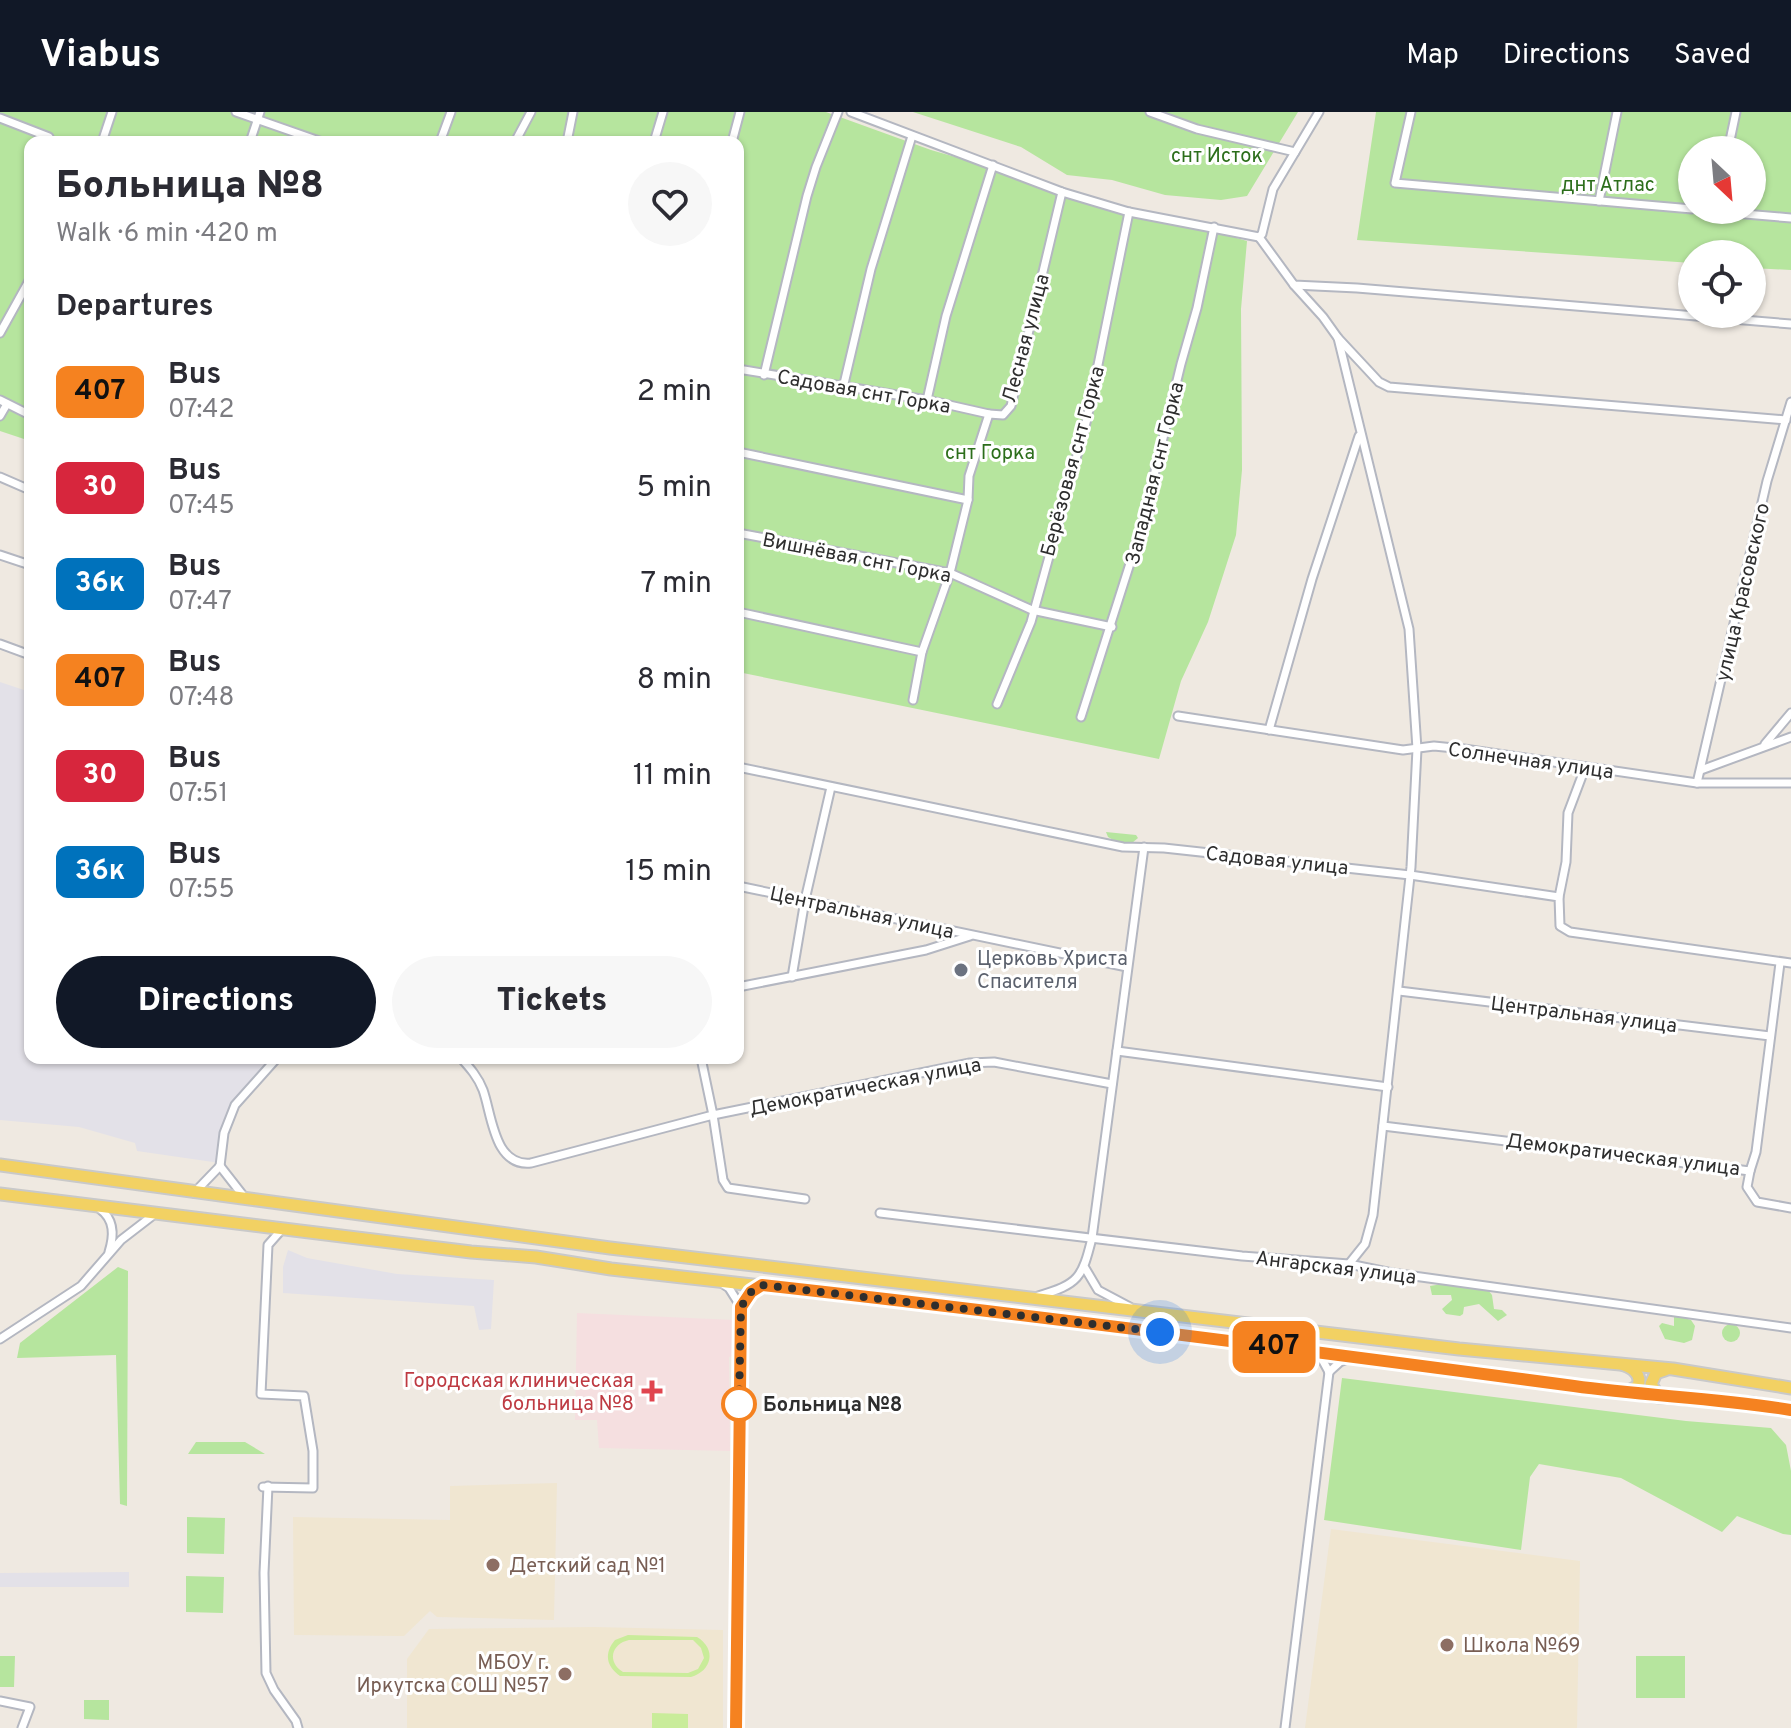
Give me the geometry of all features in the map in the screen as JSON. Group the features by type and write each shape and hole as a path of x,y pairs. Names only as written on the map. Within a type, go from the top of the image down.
{"main road":[{"path":"0,1165 610,1248 1459,1349 1673,1369 1791,1388"},
{"path":"0,1194 1083,1322 1622,1393 1752,1403 1791,1410"},
{"path":"1619,1363 1632,1368 1640,1382 1635,1389 1622,1393"},
{"path":"1669,1398 1655,1391 1651,1380 1661,1371 1673,1369"}],"street":[{"path":"104,136 112,112"},
{"path":"236,112 258,116 307,136"},
{"path":"442,136 451,112"},
{"path":"518,136 531,112"},
{"path":"568,136 573,112"},
{"path":"656,136 663,112"},
{"path":"734,136 740,112"},
{"path":"764,375 811,181 838,112"},
{"path":"851,112 1062,192 1129,212 1259,237"},
{"path":"1150,112 1197,129 1295,152"},
{"path":"1259,237 1273,189 1319,112"},
{"path":"1411,112 1395,183 1678,208"},
{"path":"1599,201 1617,112"},
{"path":"1731,136 1736,112"},
{"path":"252,136 258,116"},
{"path":"0,118 46,136"},
{"path":"843,388 871,269 912,136"},
{"path":"927,400 946,316 993,165"},
{"name":"Лесная улица","path":"913,700 922,652 950,573 968,500 969,476 989,414 1003,415 1011,406 1062,192"},
{"name":"Берёзовая снт Горка","path":"997,704 1031,622 1087,419 1129,212"},
{"path":"1766,216 1791,218"},
{"name":"Западная снт Горка","path":"1081,717 1141,529 1197,308 1214,227"},
{"path":"1259,237 1338,338 1379,382 1389,387 1786,420"},
{"path":"1294,285 1791,324"},
{"path":"0,333 24,290"},
{"path":"1338,338 1409,629 1417,749 1399,991 1369,1234 1349,1264"},
{"name":"Садовая снт Горка","path":"744,370 927,400 989,414"},
{"path":"0,416 3,402 24,412"},
{"name":"улица Красовского","path":"1697,783 1767,481 1791,402"},
{"path":"1269,730 1312,579 1359,433"},
{"path":"744,453 968,500"},
{"path":"0,477 24,487"},
{"name":"Вишнёвая снт Горка","path":"744,534 950,573 1032,610 1112,627"},
{"path":"0,555 24,563"},
{"path":"744,613 922,652"},
{"path":"0,644 24,653"},
{"path":"1763,746 1791,713"},
{"name":"Солнечная улица","path":"1178,716 1403,750 1434,746 1464,749 1697,783 1791,783"},
{"path":"1701,770 1791,737"},
{"name":"Садовая улица","path":"744,768 1123,847 1410,875 1559,897"},
{"path":"1585,768 1568,813 1566,862 1559,897 1560,926 1570,932 1791,963"},
{"path":"792,977 805,900 831,787"},
{"path":"1034,1297 1071,1283 1080,1277 1085,1268 1092,1238 1144,847"},
{"name":"Центральная улица","path":"744,887 1127,967"},
{"path":"744,986 926,950 971,934"},
{"name":"Демократическая улица","path":"1383,1126 1750,1171 1756,1152 1780,963"},
{"name":"Центральная улица","path":"1399,991 1770,1036"},
{"path":"1117,1051 1388,1087"},
{"name":"Демократическая улица","path":"465,1064 482,1087 502,1150 512,1160 524,1164 713,1115 967,1063 994,1062 1112,1084"},
{"path":"194,1193 220,1166 224,1133 235,1105 272,1064"},
{"path":"702,1064 723,1180 728,1188 805,1199"},
{"path":"220,1166 245,1198"},
{"path":"1750,1171 1747,1187 1757,1202 1791,1208"},
{"path":"95,1205 111,1221 113,1234 109,1254"},
{"path":"0,1339 81,1286 109,1254 156,1213"},
{"name":"Ангарская улица","path":"880,1213 1242,1256 1349,1264 1392,1273 1791,1328"},
{"path":"250,1224 260,1231 268,1245 261,1394 304,1396 313,1451 313,1488 265,1487 266,1673 298,1728"},
{"path":"268,1245 284,1228"},
{"path":"1085,1268 1098,1290 1132,1309"},
{"path":"719,1281 729,1288 741,1307 736,1728"},
{"path":"741,1307 751,1292 762,1285"},
{"path":"1285,1728 1329,1372 1323,1361 1311,1351"},
{"path":"1329,1372 1340,1362 1355,1357"},
{"path":"0,1701 30,1707 22,1728"}],"shaded area":[{"path":"0,682 24,690 24,1064 272,1064 235,1105 224,1133 220,1163 137,1151 135,1143 79,1127 0,1120"},
{"path":"288,1250 307,1258 397,1274 494,1280 491,1329 479,1330 474,1306 283,1293 283,1267"},
{"name":"Городская клиническая больница №8","path":"577,1313 735,1320 734,1356 729,1357 730,1451 599,1448 597,1420 575,1420"},
{"path":"557,1483 554,1620 437,1617 430,1611 404,1636 294,1635 293,1517 450,1520 450,1486"},
{"name":"Школа №69","path":"1331,1529 1580,1561 1577,1728 1305,1728"},
{"path":"129,1572 129,1587 0,1587 0,1573"},
{"name":"МБОУ г. Иркутска СОШ №57","path":"594,1627 723,1630 723,1728 407,1728 407,1659 429,1629"}],"green space":[{"name":"снт Горка","path":"0,112 826,112 931,150 1247,241 1241,309 1242,470 1236,535 1208,622 1181,681 1159,759 744,673 744,136 24,136 24,439 0,431"},
{"name":"снт Исток","path":"913,112 1298,112 1247,196 1221,200 1165,195 1112,180 1067,175 1021,147"},
{"name":"днт Атлас","path":"1376,112 1791,112 1791,270 1766,269 1766,240 1678,240 1678,262 1357,240"},
{"path":"1106,832 1136,835 1138,838 1132,843 1117,842"},
{"path":"118,1267 128,1271 127,1506 120,1504 116,1355 17,1358 20,1343"},
{"path":"1442,1284 1488,1290 1494,1309 1502,1310 1507,1315 1498,1321 1479,1304 1464,1307 1460,1316 1446,1314 1442,1309 1452,1300 1451,1295 1432,1295 1430,1286"},
{"path":"1674,1315 1691,1320 1695,1326 1692,1340 1684,1343 1665,1339 1659,1326 1662,1323 1674,1326"},
{"path":"1731,1324 1740,1333 1731,1342 1722,1333"},
{"path":"1342,1378 1686,1421 1771,1428 1786,1445 1791,1471 1791,1535 1737,1516 1722,1532 1621,1478 1539,1464 1530,1477 1521,1550 1324,1520"},
{"path":"196,1442 245,1442 265,1454 188,1454"},
{"path":"187,1517 225,1518 224,1554 187,1553"},
{"path":"186,1576 224,1577 223,1613 186,1612"},
{"path":"628,1635 697,1637 707,1647 709,1659 704,1670 691,1677 620,1676 608,1659 615,1640","holes":["629,1640 693,1640 701,1648 704,1658 698,1669 688,1673 623,1672 613,1659 618,1645"]},
{"path":"0,1656 15,1656 14,1687 0,1687"},
{"path":"1636,1656 1685,1656 1685,1698 1636,1698"},
{"path":"84,1700 109,1700 109,1720 84,1719"},
{"path":"652,1713 688,1714 688,1728 652,1728"}],"bus line":[{"name":"407","path":"736,1728 741,1307 751,1292 762,1285 1083,1322 1622,1393 1752,1403 1791,1410"}],"place":[{"name":"Церковь Христа Спасителя","path":"961,970"},
{"name":"Городская клиническая больница №8","path":"652,1391"},
{"name":"Больница №8","path":"739,1404"},
{"name":"Детский сад №1","path":"493,1565"},
{"name":"Школа №69","path":"1447,1645"},
{"name":"МБОУ г. Иркутска СОШ №57","path":"565,1674"}],"route":[{"path":"739,1404 741,1307 751,1292 762,1285 1160,1332"}]}
